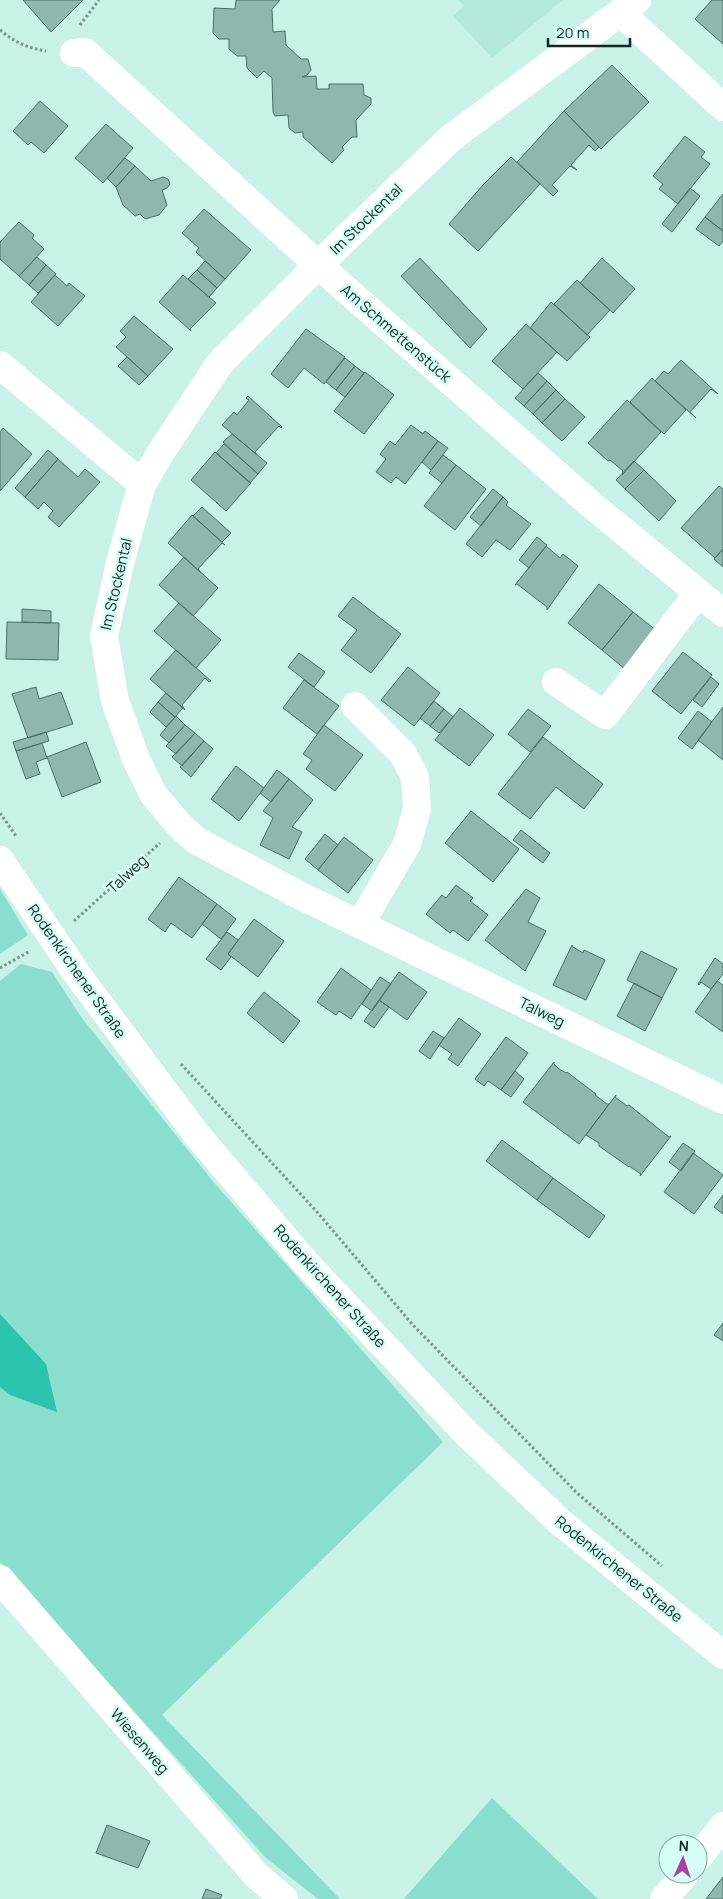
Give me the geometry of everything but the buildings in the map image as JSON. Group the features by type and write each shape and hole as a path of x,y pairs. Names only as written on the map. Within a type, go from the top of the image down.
{"street":[{"path":"629,6 723,107"},
{"name":"Im Stockental","path":"189,833 153,794 136,759 115,701 104,636 120,563 142,484 220,363 318,265 451,138 629,6"},
{"name":"Am Schmettenstück","path":"74,53 85,52 318,265 594,507 723,613"},
{"path":"0,365 142,484"},
{"path":"556,682 605,715 698,593"},
{"path":"355,706 403,754 415,777 417,809 407,844 360,924"},
{"name":"Talweg","path":"189,833 299,895 723,1100"},
{"name":"Rodenkirchener Straße","path":"10,852 51,937 197,1135 313,1270 465,1432 553,1516 723,1655"},
{"name":"Wiesenweg","path":"0,1579 256,1876 284,1899"},
{"path":"708,1845 723,1826"}],"path":[{"path":"0,813 10,852"},
{"name":"Talweg","path":"78,929 73,921 189,833"},
{"path":"0,968 51,937"},
{"path":"179,1061 318,1214 412,1324 577,1493 665,1568"}],"shaded area":[{"path":"458,0 563,0 492,58 453,16 464,6"},
{"path":"0,889 28,935 0,954"},
{"path":"21,964 52,972 81,1017 216,1185 443,1442 162,1715 340,1899 318,1899 266,1858 0,1562 0,981"},
{"path":"0,1314 46,1364 57,1412 10,1395 0,1387"},
{"path":"492,1798 598,1899 404,1899"}]}
